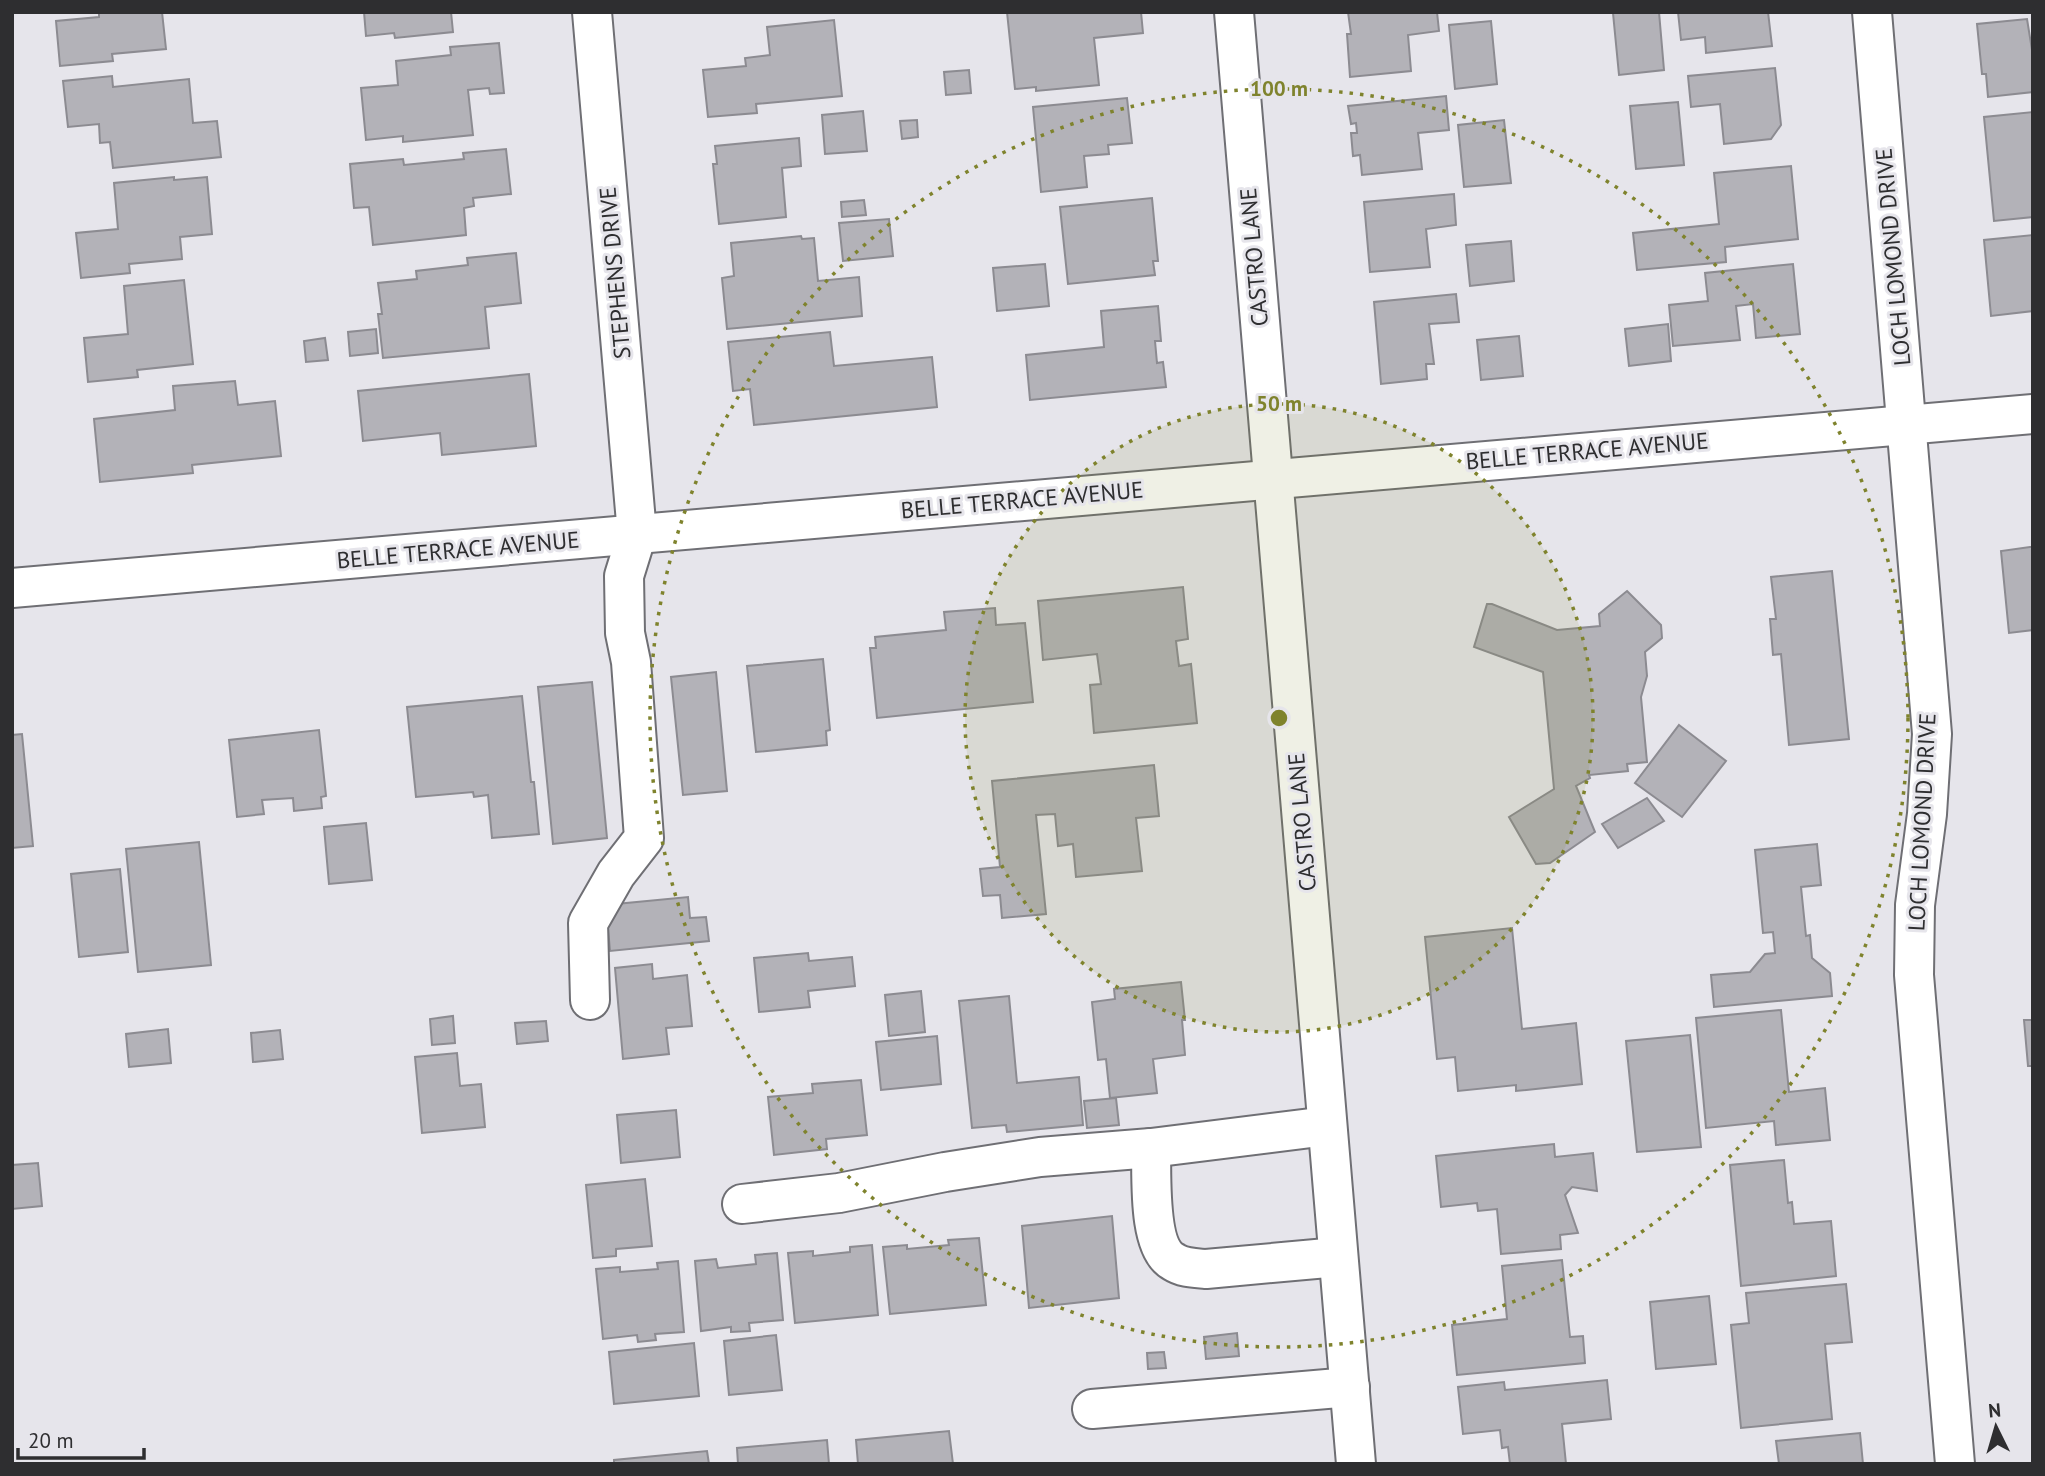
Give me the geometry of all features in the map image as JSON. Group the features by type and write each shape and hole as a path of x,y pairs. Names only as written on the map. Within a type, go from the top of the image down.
{"street":[{"name":"STEPHENS DRIVE","path":"592,12 638,534"},
{"name":"CASTRO LANE","path":"1234,12 1356,1464"},
{"name":"LOCH LOMOND DRIVE","path":"1872,12 1932,734 1927,814 1915,905 1914,975 1955,1464"},
{"name":"BELLE TERRACE AVENUE","path":"12,588 2033,414"},
{"path":"590,1000 588,923 616,874 644,838 631,662 625,634 624,576 638,534"},
{"path":"742,1204 839,1193 1040,1157 1152,1148 1327,1126"},
{"path":"1152,1148 1153,1210 1158,1242 1164,1254 1173,1262 1206,1269 1338,1257"},
{"path":"1092,1409 1350,1387"}],"building":[{"path":"99,12 162,12 166,49 112,54 113,61 60,66 56,21 99,17"},
{"path":"364,12 451,12 453,32 395,38 394,33 366,36"},
{"path":"1007,12 1141,12 1143,33 1094,38 1099,85 1036,91 1036,87 1015,89"},
{"path":"1348,12 1437,12 1439,31 1408,35 1411,71 1350,77 1347,34 1351,34"},
{"path":"1659,12 1664,70 1619,75 1613,13"},
{"path":"1678,12 1768,12 1772,46 1706,53 1705,37 1681,40"},
{"path":"2027,19 2033,56 2033,92 1988,97 1986,74 1982,74 1977,24"},
{"path":"834,20 842,96 756,104 757,113 708,117 703,70 746,66 745,58 770,55 767,27"},
{"path":"1491,21 1497,84 1455,89 1449,25"},
{"path":"499,43 504,93 490,94 489,88 468,90 473,135 403,142 403,136 366,140 361,88 398,85 396,61 451,55 450,47"},
{"path":"1775,68 1781,125 1771,139 1724,144 1720,104 1691,107 1688,76"},
{"path":"969,70 971,93 946,95 944,72"},
{"path":"112,76 113,87 189,79 193,123 217,121 221,157 113,168 110,142 100,143 99,124 68,127 63,81"},
{"path":"1446,96 1449,130 1418,133 1422,169 1362,175 1360,155 1353,156 1351,133 1357,133 1356,123 1351,124 1348,106"},
{"path":"1127,98 1132,143 1108,145 1109,154 1084,156 1087,187 1041,192 1033,107"},
{"path":"1678,102 1684,165 1636,169 1630,106"},
{"path":"863,111 867,151 825,154 822,115"},
{"path":"2033,112 2033,217 1994,221 1984,117"},
{"path":"917,120 918,137 902,139 900,121"},
{"path":"1504,120 1511,183 1464,187 1458,125"},
{"path":"799,138 801,166 782,168 786,217 719,224 713,164 717,164 715,146"},
{"path":"506,149 511,194 473,198 474,206 464,208 466,235 373,245 369,207 354,208 350,164 403,159 404,165 464,159 463,153"},
{"path":"1791,166 1798,239 1725,247 1726,262 1637,270 1633,233 1719,224 1714,173"},
{"path":"174,177 174,180 207,177 212,234 180,237 182,259 129,264 130,273 81,278 76,233 118,229 114,183"},
{"path":"1454,194 1456,225 1426,229 1430,267 1370,272 1364,202"},
{"path":"1152,198 1158,261 1153,261 1155,275 1068,284 1060,207"},
{"path":"864,200 866,215 842,217 841,202"},
{"path":"889,219 893,256 843,261 839,223"},
{"path":"2033,235 2033,311 1991,316 1984,240"},
{"path":"801,236 802,239 814,238 818,281 859,277 862,316 727,329 722,278 734,276 731,243"},
{"path":"1511,241 1514,281 1470,286 1466,245"},
{"path":"516,253 521,303 485,307 489,348 383,358 378,283 417,279 416,271 468,265 467,258"},
{"path":"1045,264 1049,306 997,311 993,268"},
{"path":"1793,264 1800,334 1756,338 1753,304 1736,306 1740,340 1673,346 1669,305 1708,301 1705,273"},
{"path":"184,280 193,364 137,370 138,377 88,382 84,338 128,334 124,286"},
{"path":"1456,294 1459,322 1429,324 1434,364 1426,364 1427,379 1381,384 1374,302"},
{"path":"1158,306 1161,341 1155,341 1157,363 1163,362 1166,387 1030,400 1026,355 1104,347 1101,311"},
{"path":"1668,324 1671,361 1629,366 1625,329"},
{"path":"376,329 378,353 350,356 348,332"},
{"path":"830,332 834,366 932,357 937,407 754,425 750,389 733,391 728,342"},
{"path":"1519,336 1523,376 1481,380 1477,340"},
{"path":"325,338 328,360 306,362 304,341"},
{"path":"529,374 536,446 442,455 440,433 363,441 358,391"},
{"path":"235,381 238,405 275,401 281,456 192,465 193,473 100,482 94,419 175,410 173,386"},
{"path":"2033,547 2033,630 2009,633 2001,551"},
{"path":"1832,571 1849,739 1789,745 1781,654 1773,655 1770,619 1776,619 1771,577"},
{"path":"1183,587 1188,639 1176,641 1179,666 1191,664 1197,723 1094,733 1090,685 1101,684 1097,654 1043,660 1038,601"},
{"path":"1627,591 1661,625 1662,638 1645,652 1647,676 1641,697 1647,762 1627,764 1628,771 1589,775 1590,778 1576,786 1595,832 1550,863 1536,864 1509,817 1554,789 1543,672 1474,647 1487,604 1557,630 1600,626 1599,614"},
{"path":"995,608 996,625 1025,623 1033,702 877,718 870,648 876,648 875,637 946,630 944,612"},
{"path":"823,659 830,730 826,731 827,745 756,752 747,666"},
{"path":"716,672 727,791 683,795 671,677"},
{"path":"592,682 607,838 553,844 538,687"},
{"path":"522,696 539,834 492,838 488,795 474,797 473,792 416,797 407,707"},
{"path":"1679,725 1726,761 1682,817 1635,783"},
{"path":"319,730 326,796 321,797 322,808 294,811 293,798 262,800 264,814 237,817 229,740"},
{"path":"22,734 33,846 12,848 12,735"},
{"path":"1154,765 1159,816 1136,818 1142,871 1076,877 1073,844 1058,846 1055,814 1036,815 1046,914 1002,918 1000,895 983,896 980,869 1000,867 992,781"},
{"path":"1647,798 1664,821 1618,848 1602,824"},
{"path":"366,823 372,880 329,884 324,827"},
{"path":"199,842 211,965 138,972 126,849"},
{"path":"1817,844 1821,885 1801,887 1806,936 1810,935 1812,958 1830,973 1832,996 1714,1007 1711,975 1750,972 1765,954 1775,953 1773,932 1763,933 1755,850"},
{"path":"120,869 128,952 79,957 71,874"},
{"path":"688,897 690,918 706,917 709,941 610,951 606,905"},
{"path":"1512,928 1522,1029 1576,1023 1582,1084 1516,1091 1516,1085 1458,1091 1455,1057 1437,1059 1425,937"},
{"path":"808,953 809,961 852,957 855,986 808,991 810,1007 759,1012 754,958"},
{"path":"652,964 653,979 687,975 692,1026 666,1028 669,1054 623,1059 615,968"},
{"path":"1181,982 1185,1055 1153,1059 1157,1093 1110,1098 1106,1059 1098,1060 1092,1002 1115,999 1114,989"},
{"path":"921,991 925,1032 889,1036 885,995"},
{"path":"1009,996 1017,1083 1079,1077 1083,1125 1007,1132 1006,1125 972,1128 959,1001"},
{"path":"1781,1010 1789,1092 1825,1088 1830,1140 1776,1145 1774,1121 1706,1128 1696,1018"},
{"path":"453,1016 455,1043 432,1045 430,1019"},
{"path":"2024,1020 2033,1020 2033,1066 2028,1066"},
{"path":"546,1021 548,1041 517,1044 515,1023"},
{"path":"168,1029 171,1063 129,1067 126,1034"},
{"path":"280,1030 283,1059 253,1062 251,1033"},
{"path":"1690,1035 1701,1147 1637,1152 1626,1041"},
{"path":"937,1036 941,1084 881,1090 876,1042"},
{"path":"457,1053 460,1086 481,1084 485,1127 422,1133 415,1057"},
{"path":"861,1080 867,1135 826,1139 827,1149 774,1155 768,1097 813,1093 812,1084"},
{"path":"1116,1098 1119,1125 1087,1128 1084,1101"},
{"path":"676,1110 680,1157 621,1163 617,1115"},
{"path":"1554,1144 1555,1157 1593,1153 1597,1191 1572,1187 1565,1195 1578,1233 1560,1235 1561,1249 1501,1254 1497,1209 1478,1211 1477,1203 1441,1207 1436,1156"},
{"path":"1784,1160 1788,1203 1792,1202 1794,1224 1831,1221 1836,1276 1741,1286 1730,1165"},
{"path":"38,1163 42,1206 12,1209 12,1165"},
{"path":"645,1179 652,1246 616,1249 616,1256 593,1258 586,1185"},
{"path":"1112,1216 1119,1298 1029,1308 1022,1226"},
{"path":"979,1238 986,1305 890,1314 883,1247 907,1245 907,1249 949,1245 948,1240"},
{"path":"872,1245 878,1315 795,1323 788,1253 813,1251 813,1256 850,1252 850,1247"},
{"path":"777,1253 783,1320 749,1323 750,1331 731,1332 731,1327 701,1331 695,1261 716,1259 718,1268 756,1264 755,1255"},
{"path":"1562,1260 1570,1337 1583,1336 1585,1363 1457,1375 1452,1325 1507,1319 1502,1266"},
{"path":"678,1261 684,1332 655,1334 656,1340 638,1342 637,1335 603,1339 596,1269 620,1267 620,1272 658,1269 657,1263"},
{"path":"1846,1284 1852,1342 1825,1344 1832,1419 1741,1428 1731,1325 1749,1323 1746,1293"},
{"path":"1709,1296 1716,1364 1656,1369 1650,1302"},
{"path":"1237,1333 1239,1356 1206,1359 1204,1337"},
{"path":"776,1335 782,1390 729,1395 724,1341"},
{"path":"694,1343 699,1396 614,1404 609,1352"},
{"path":"1164,1352 1166,1368 1148,1369 1147,1353"},
{"path":"1607,1380 1611,1419 1562,1424 1566,1464 1510,1464 1508,1447 1502,1448 1500,1430 1463,1434 1458,1387 1504,1382 1505,1390"},
{"path":"949,1431 953,1464 858,1464 856,1440"},
{"path":"1860,1433 1863,1464 1779,1464 1776,1441"},
{"path":"827,1440 829,1464 738,1464 737,1448"},
{"path":"707,1451 709,1464 614,1464 614,1460"}]}
